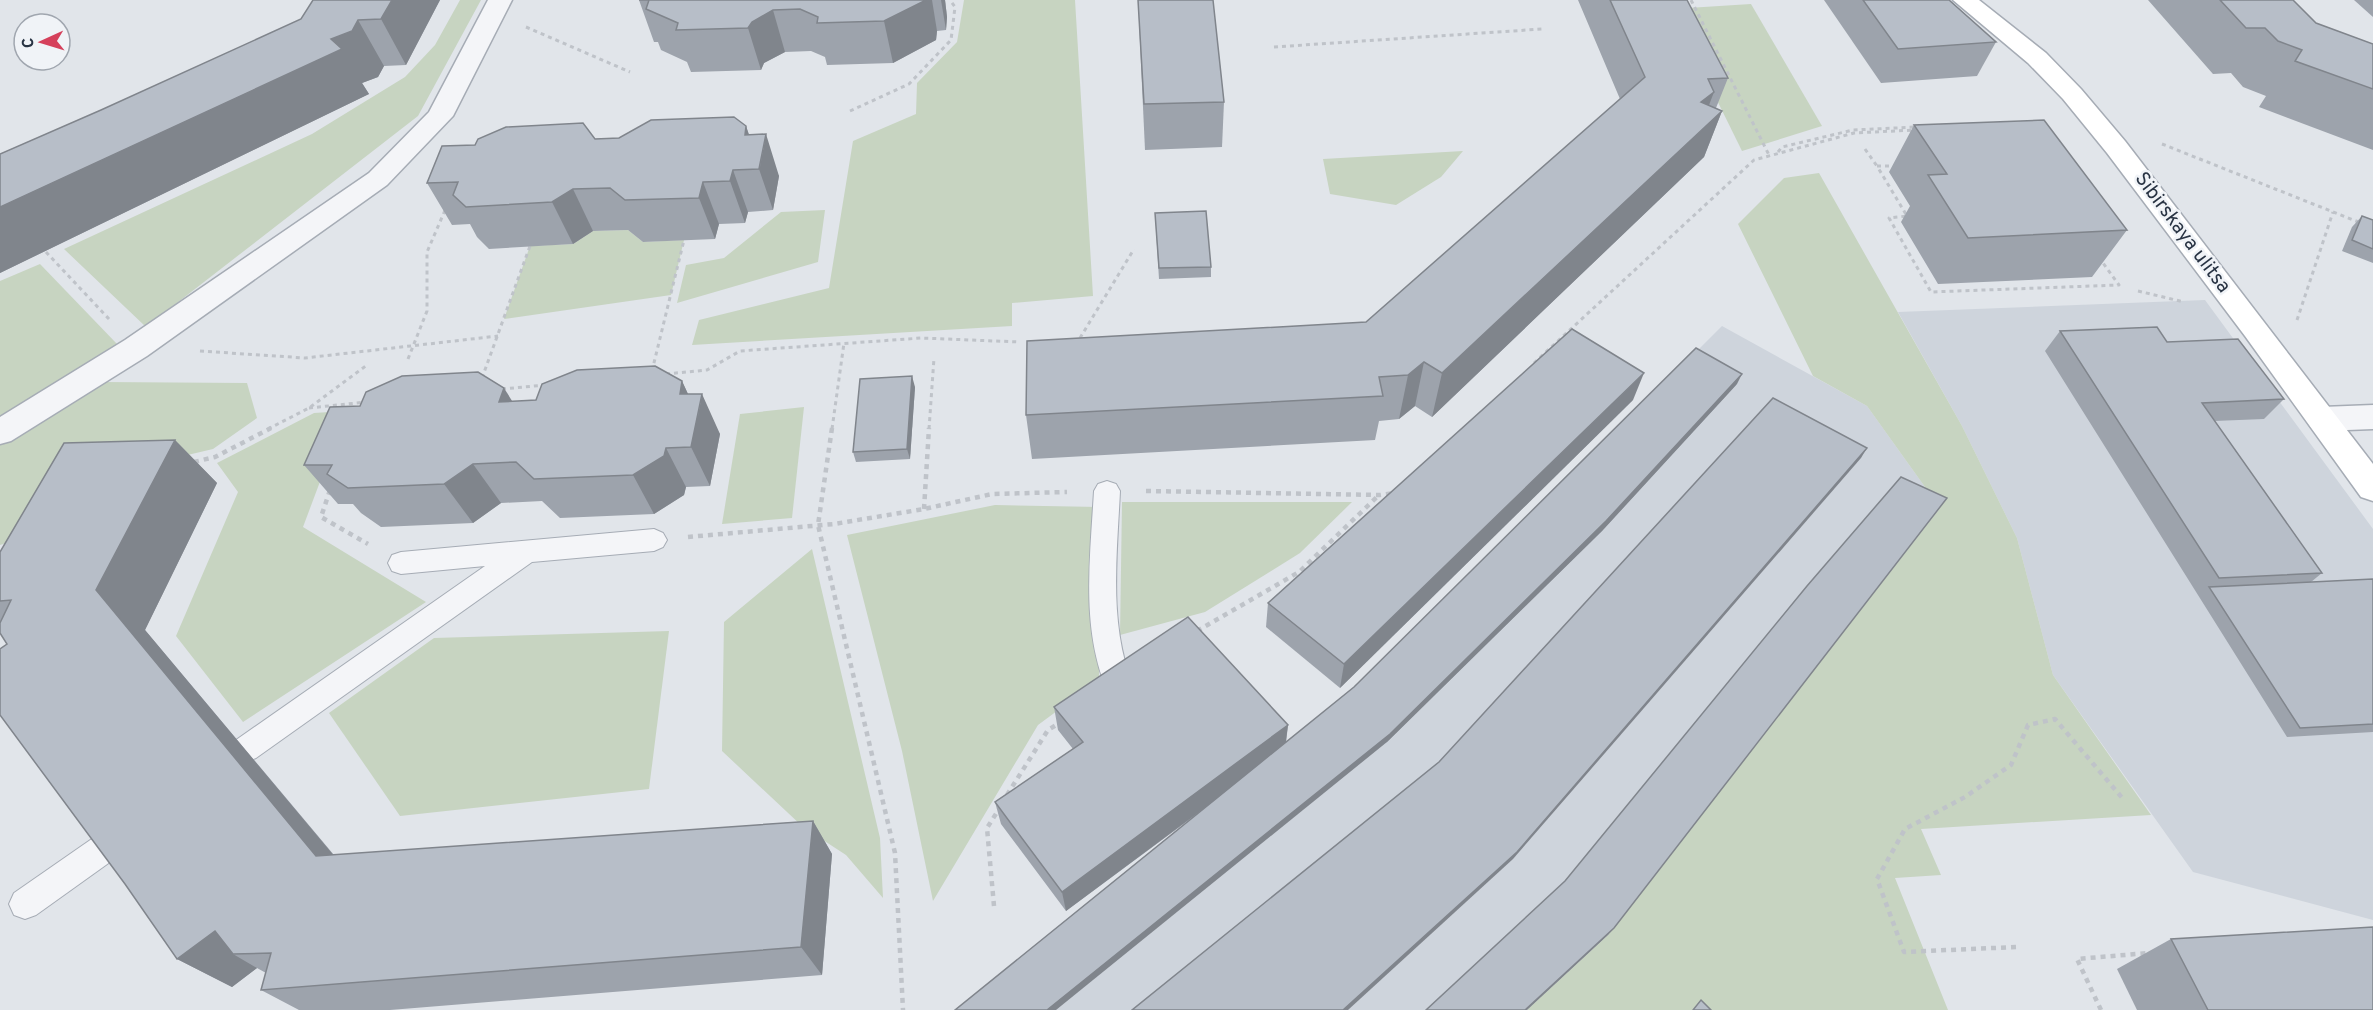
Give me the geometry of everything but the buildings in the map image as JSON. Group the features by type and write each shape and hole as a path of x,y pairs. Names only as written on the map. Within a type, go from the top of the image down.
{"main road":[{"name":"Sibirskaya ulitsa","path":"1965,0 2037,58 2072,94 2116,147 2373,488"}],"street":[{"path":"0,432 136,348 378,179 440,116 498,5"},
{"path":"2322,419 2373,417"}],"lane":[{"path":"1107,491 1104,562 1105,646 1120,688"},
{"path":"401,563 654,540"},
{"path":"246,749 526,552"},
{"path":"25,904 120,837"}],"path":[{"path":"950,0 955,7"},
{"path":"850,111 909,84 951,40 956,0"},
{"path":"1691,0 1769,154"},
{"path":"498,5 509,19 630,72"},
{"path":"1274,47 1542,29"},
{"path":"1530,367 1754,160 1778,152 1782,147 1853,130 1923,128"},
{"path":"2152,139 2363,224"},
{"path":"1865,149 1907,216 1888,218 1931,292 2119,285 2098,256"},
{"path":"1877,166 1900,165"},
{"path":"408,359 427,311 427,252 449,200"},
{"path":"2295,327 2334,212"},
{"path":"684,240 651,376 707,370 741,351 921,338 1020,342"},
{"path":"481,381 530,246"},
{"path":"1080,338 1122,273 1134,249"},
{"path":"46,252 116,327"},
{"path":"2138,291 2195,304"},
{"path":"194,351 305,358 498,336"},
{"path":"844,343 818,525 895,853 903,1010"},
{"path":"924,509 934,358"},
{"path":"183,465 214,457 309,408 367,365"},
{"path":"501,390 547,385"},
{"path":"309,408 373,402"},
{"path":"332,485 321,518 401,563"},
{"path":"654,540 818,525 924,509 992,494 1107,491 1380,495 1404,491"},
{"path":"2016,947 1904,952 1877,879 1905,829 1965,797 2011,765 2028,725 2055,719 2124,800"},
{"path":"2101,1010 2077,959 2160,952"}],"shaded area":[{"path":"2205,300 2373,529 2373,920 2193,872 2053,675 2017,538 1962,426 1898,312"},
{"path":"1722,326 1867,406 1940,508 1608,935 1527,1010 965,1010 1352,696"}],"green space":[{"path":"460,0 481,0 418,116 146,327 64,249 312,134 405,77 435,45"},
{"path":"964,0 1075,0 1093,296 1012,303 1012,326 692,345 699,320 829,288 853,141 916,114 917,83 957,42"},
{"path":"1751,4 1822,126 1742,151 1672,9"},
{"path":"1463,151 1441,177 1396,205 1330,194 1323,159"},
{"path":"1819,173 1962,426 2017,538 2053,675 2151,815 1921,829 1941,875 1895,878 1948,1010 1527,1010 1608,935 1940,508 1867,406 1813,376 1738,224 1784,178"},
{"path":"825,210 818,262 677,303 686,265 724,258 781,212"},
{"path":"628,230 643,242 684,240 671,295 504,319 530,246 573,244 593,231"},
{"path":"40,264 117,344 0,417 0,281"},
{"path":"101,382 247,383 257,418 213,449 107,474 48,530 0,545 0,445"},
{"path":"804,407 792,518 722,524 740,414"},
{"path":"393,408 327,463 303,527 426,602 243,722 176,636 238,492 217,463 314,413"},
{"path":"1122,502 1352,502 1300,553 1205,612 1120,635"},
{"path":"995,505 1100,507 1099,680 1038,725 933,901 902,751 847,535"},
{"path":"812,549 880,838 883,898 846,855 803,827 722,751 724,622"},
{"path":"669,631 649,789 400,816 329,713 434,638"}]}
